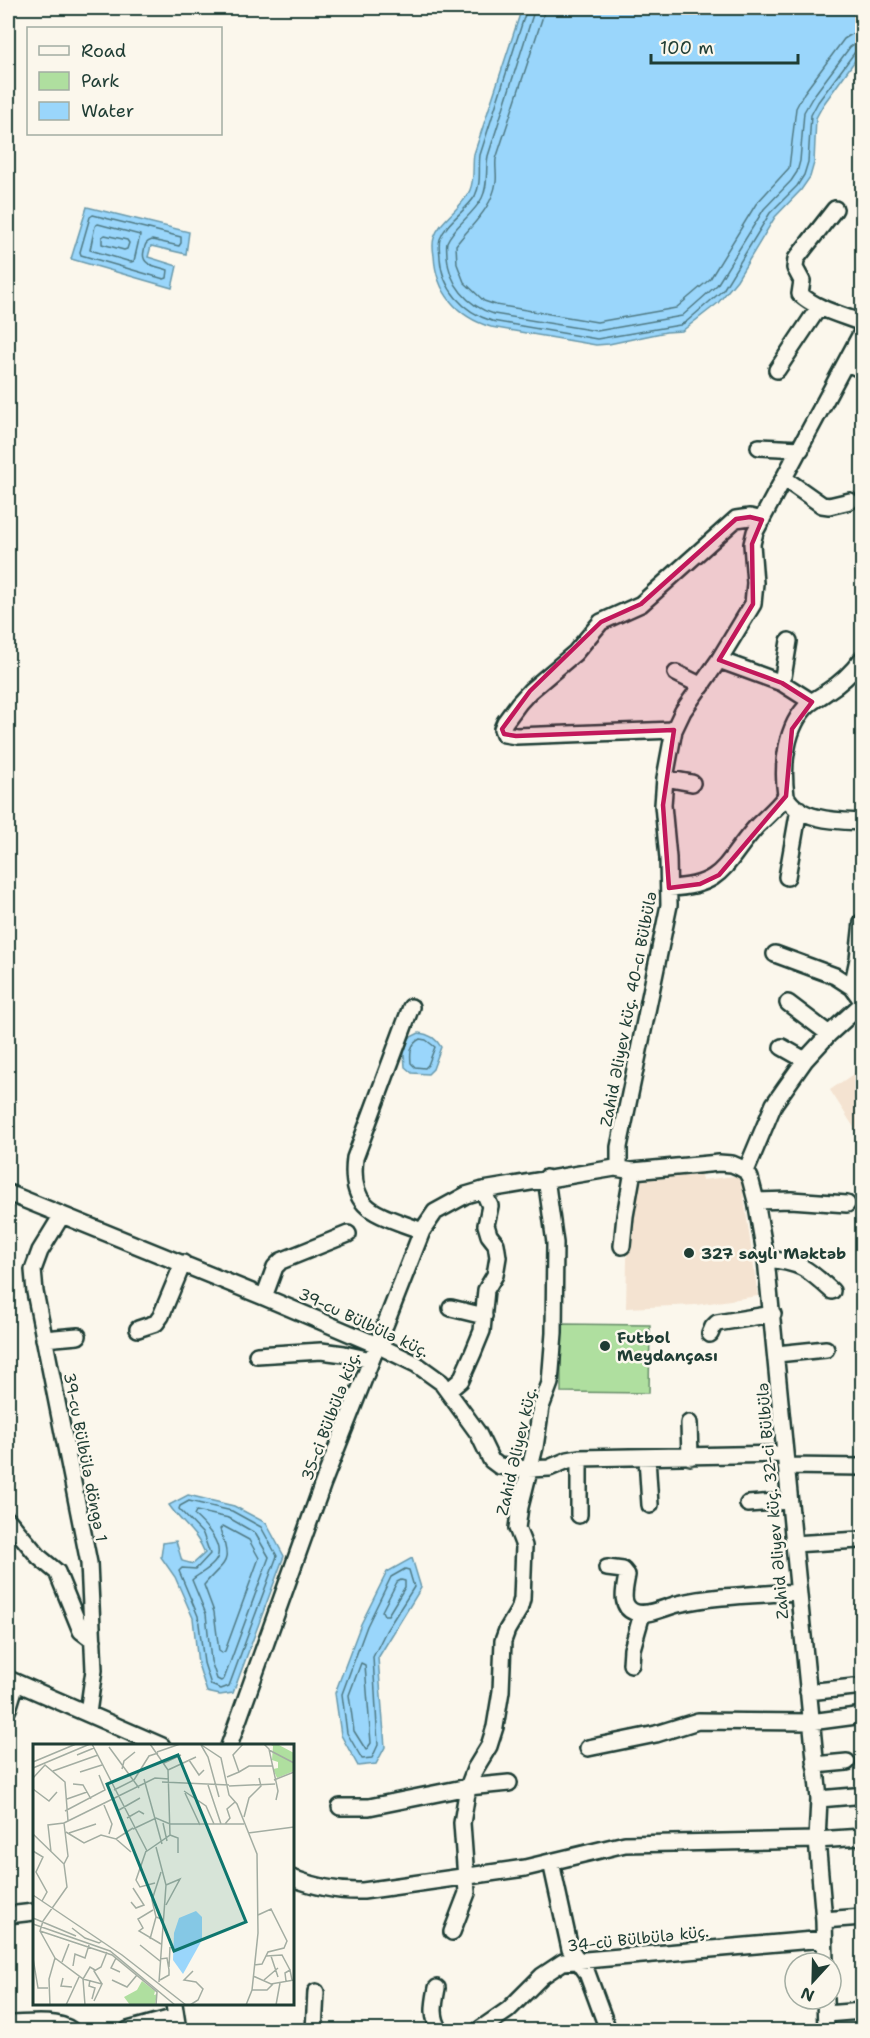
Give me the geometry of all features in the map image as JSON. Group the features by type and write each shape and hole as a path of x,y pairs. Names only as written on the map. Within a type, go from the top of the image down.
{"street":[{"path":"835,210 800,253 795,264 802,281 800,294 819,307 862,323"},
{"path":"777,370 819,307"},
{"name":"Zahid Əliyev küç. 40-cı Bülbülə","path":"615,1168 619,1164 619,1147 666,921 669,888 663,805 665,778 674,730 753,604 755,583 752,544 755,532 862,332"},
{"path":"847,363 862,370"},
{"path":"759,447 801,449"},
{"path":"785,479 822,505 829,506 850,501"},
{"path":"674,730 516,736 504,734 502,729 530,691 575,653 601,622 641,604 736,519 750,517 762,520"},
{"path":"782,682 789,641"},
{"path":"862,659 831,690 812,702 797,717 792,729 785,785 789,802 812,816 830,820 862,822"},
{"path":"719,660 782,682 812,702"},
{"path":"676,673 702,686"},
{"path":"665,778 692,783"},
{"path":"669,888 700,884 719,875 757,827 772,814 786,796"},
{"path":"787,877 799,809"},
{"path":"852,987 862,922"},
{"path":"615,1168 633,1171 719,1163 732,1164 746,1172 774,1104 805,1060 862,1002 852,987 835,976 775,954"},
{"path":"788,1003 829,1034"},
{"path":"411,1007 355,1158 353,1173 360,1200 367,1209 422,1230"},
{"path":"782,1047 805,1060"},
{"name":"35-ci Bülbülə küç.","path":"229,1744 323,1482 422,1230 435,1212 466,1195 546,1178 615,1168"},
{"path":"622,1246 633,1171"},
{"name":"Zahid Əliyev küç. 32-ci Bülbülə","path":"746,1172 753,1186 756,1201 773,1314 797,1592 819,1799 817,1840 824,1951"},
{"name":"Zahid Əliyev küç.","path":"452,1932 467,1893 462,1823 468,1787 489,1746 495,1728 501,1691 502,1641 519,1610 522,1599 524,1545 517,1528 541,1407 550,1383 552,1369 555,1243 546,1178"},
{"path":"448,1391 461,1380 482,1331 486,1290 495,1275 498,1257 496,1244 486,1225 490,1206 483,1190"},
{"name":"39-cu Bülbülə küç.","path":"8,1193 183,1263 377,1345 432,1374 448,1391 478,1433 495,1464 530,1469 549,1468 579,1458 690,1457 786,1460 862,1467"},
{"path":"756,1201 791,1200 847,1204"},
{"name":"39-cu Bülbülə döngə 1","path":"62,1215 40,1251 33,1270 35,1292 89,1563 94,1670 88,1713"},
{"path":"264,1297 275,1267 281,1261 348,1234"},
{"path":"766,1259 796,1263 810,1270 832,1291"},
{"path":"138,1329 156,1323 161,1316 183,1263"},
{"path":"451,1308 484,1316"},
{"path":"710,1334 717,1323 773,1314"},
{"path":"44,1339 78,1336"},
{"path":"777,1354 826,1349"},
{"path":"257,1355 321,1351 371,1360"},
{"path":"689,1423 690,1457"},
{"path":"579,1458 579,1515"},
{"path":"647,1458 650,1504"},
{"path":"748,1504 789,1501"},
{"path":"8,1520 39,1557 57,1572 81,1631 93,1640"},
{"path":"793,1544 859,1540"},
{"path":"608,1568 623,1570 627,1575 623,1596 626,1605 632,1611 642,1614 691,1602 797,1592"},
{"path":"631,1664 632,1649 642,1614"},
{"path":"8,1709 12,1681 158,1744"},
{"path":"808,1692 854,1687"},
{"path":"588,1748 656,1734 698,1721 811,1722 855,1716"},
{"path":"815,1765 847,1762"},
{"path":"340,1807 369,1807 468,1787 509,1783"},
{"path":"819,1799 854,1796"},
{"path":"294,1879 343,1892 386,1889 465,1878 631,1844 862,1837"},
{"path":"551,1862 570,1948 587,1973 608,2031"},
{"path":"8,1915 33,1912"},
{"path":"824,1920 862,1917"},
{"name":"34-cü Bülbülə küç.","path":"479,2031 508,2010 542,1976 563,1962 824,1939"},
{"path":"437,1988 433,2011 440,2031"},
{"path":"314,2031 316,1992"},
{"path":"843,2009 862,2011"},
{"path":"825,2011 826,2031"},
{"path":"128,2031 176,2017"},
{"path":"8,2024 55,2024 69,2028 71,2031"}],"highlighted area":[{"path":"750,517 762,520 752,544 753,604 719,660 782,683 812,702 792,729 786,796 719,875 700,884 669,888 663,805 674,730 516,736 504,734 502,729 530,691 601,622 641,604 736,519"}],"shaded area":[{"path":"862,1068 862,1140 830,1090"},
{"name":"327 saylı Məktəb","path":"700,1171 702,1180 735,1176 742,1184 758,1296 696,1305 626,1308 628,1210 635,1180"}],"green space":[{"name":"Futbol Meydançası","path":"561,1324 650,1325 649,1393 561,1392"}],"water":[{"path":"522,8 862,8 862,51 816,118 814,163 810,177 775,217 737,280 718,303 682,331 596,345 479,323 459,310 444,292 436,269 434,238 441,225 470,190 474,154"},
{"path":"87,207 189,232 186,254 151,246 148,257 177,266 172,288 71,259"},
{"path":"419,1033 432,1037 441,1047 433,1069 428,1074 412,1073 405,1067 404,1053 409,1038"},
{"path":"188,1495 234,1506 266,1523 284,1556 233,1693 220,1695 207,1692 198,1664 193,1618 175,1577 161,1557 163,1543 176,1541 182,1561 193,1564 205,1553 193,1533 169,1505"},
{"path":"412,1558 421,1588 378,1658 385,1747 376,1764 358,1766 341,1735 335,1693 361,1624 387,1572"}],"place":[{"name":"327 saylı Məktəb","path":"689,1253"},
{"name":"Futbol Meydançası","path":"605,1346"}]}
